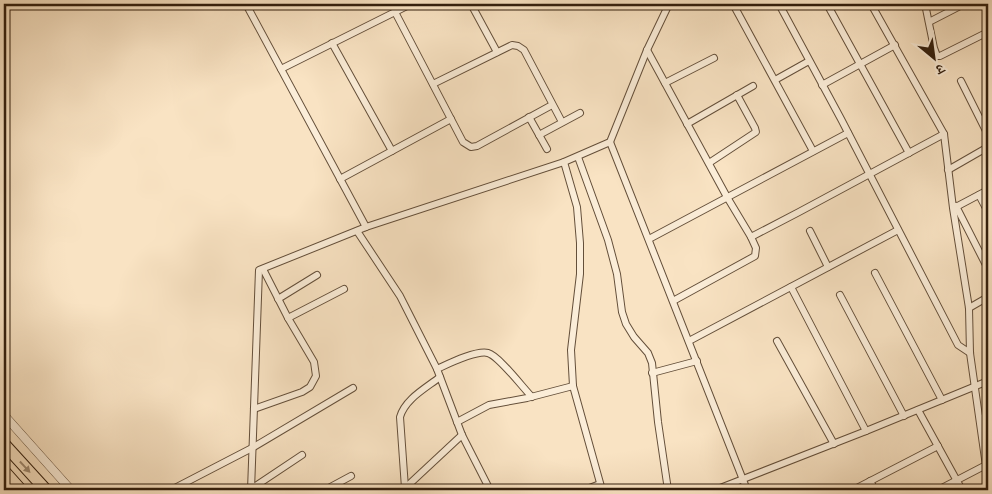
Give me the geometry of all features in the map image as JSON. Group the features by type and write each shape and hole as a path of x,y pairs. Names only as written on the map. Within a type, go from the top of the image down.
{"highway":[{"path":"4,444 46,490"},
{"path":"4,471 21,490"}],"street":[{"path":"246,4 366,227"},
{"path":"281,69 411,4"},
{"path":"471,4 498,52"},
{"path":"251,490 259,270 357,230 564,162 610,142 647,50 669,4"},
{"path":"733,4 813,151"},
{"path":"778,4 870,174 958,345 970,353"},
{"path":"827,4 909,153"},
{"path":"871,4 944,134 969,308 970,353 988,480"},
{"path":"919,4 926,7 936,53 940,56 988,32"},
{"path":"929,22 964,4"},
{"path":"395,12 451,119 464,142 471,147 477,146 552,104"},
{"path":"332,43 392,151"},
{"path":"433,84 512,45 518,46 524,50 562,122"},
{"path":"822,85 895,45"},
{"path":"647,50 756,248 755,256 673,301"},
{"path":"665,83 714,58"},
{"path":"774,80 809,61"},
{"path":"961,81 988,134"},
{"path":"687,124 753,86"},
{"path":"708,163 756,132 737,95"},
{"path":"539,134 580,113"},
{"path":"529,117 547,149"},
{"path":"340,179 451,119"},
{"path":"649,238 848,133"},
{"path":"751,236 944,134"},
{"path":"610,142 747,490"},
{"path":"948,170 988,147"},
{"path":"578,157 608,240 617,274 622,312 626,324 634,337 648,352 652,363 668,490"},
{"path":"564,162 577,207 580,243 580,274 571,350 573,386 601,487 584,490"},
{"path":"954,207 988,190"},
{"path":"979,195 988,212"},
{"path":"954,207 988,269"},
{"path":"357,230 400,296 440,377 462,435 490,490"},
{"path":"689,341 898,230"},
{"path":"810,231 828,267"},
{"path":"254,409 302,392 310,387 316,376 314,362 288,318 263,269"},
{"path":"875,273 942,400"},
{"path":"278,299 317,275"},
{"path":"791,287 866,431"},
{"path":"288,318 344,289"},
{"path":"840,295 904,416"},
{"path":"969,308 988,297"},
{"path":"777,341 834,444"},
{"path":"436,369 477,354 488,353 496,358 532,397"},
{"path":"652,374 697,361"},
{"path":"404,489 401,411 407,403 440,377"},
{"path":"715,490 988,381"},
{"path":"457,422 489,405 532,397 573,386"},
{"path":"171,490 252,448 354,388"},
{"path":"918,410 962,490"},
{"path":"979,414 988,430"},
{"path":"4,415 71,490"},
{"path":"404,489 462,435"},
{"path":"853,490 938,446"},
{"path":"251,490 302,455"},
{"path":"938,490 987,465"},
{"path":"325,490 351,476"},
{"path":"870,481 875,490"}]}
